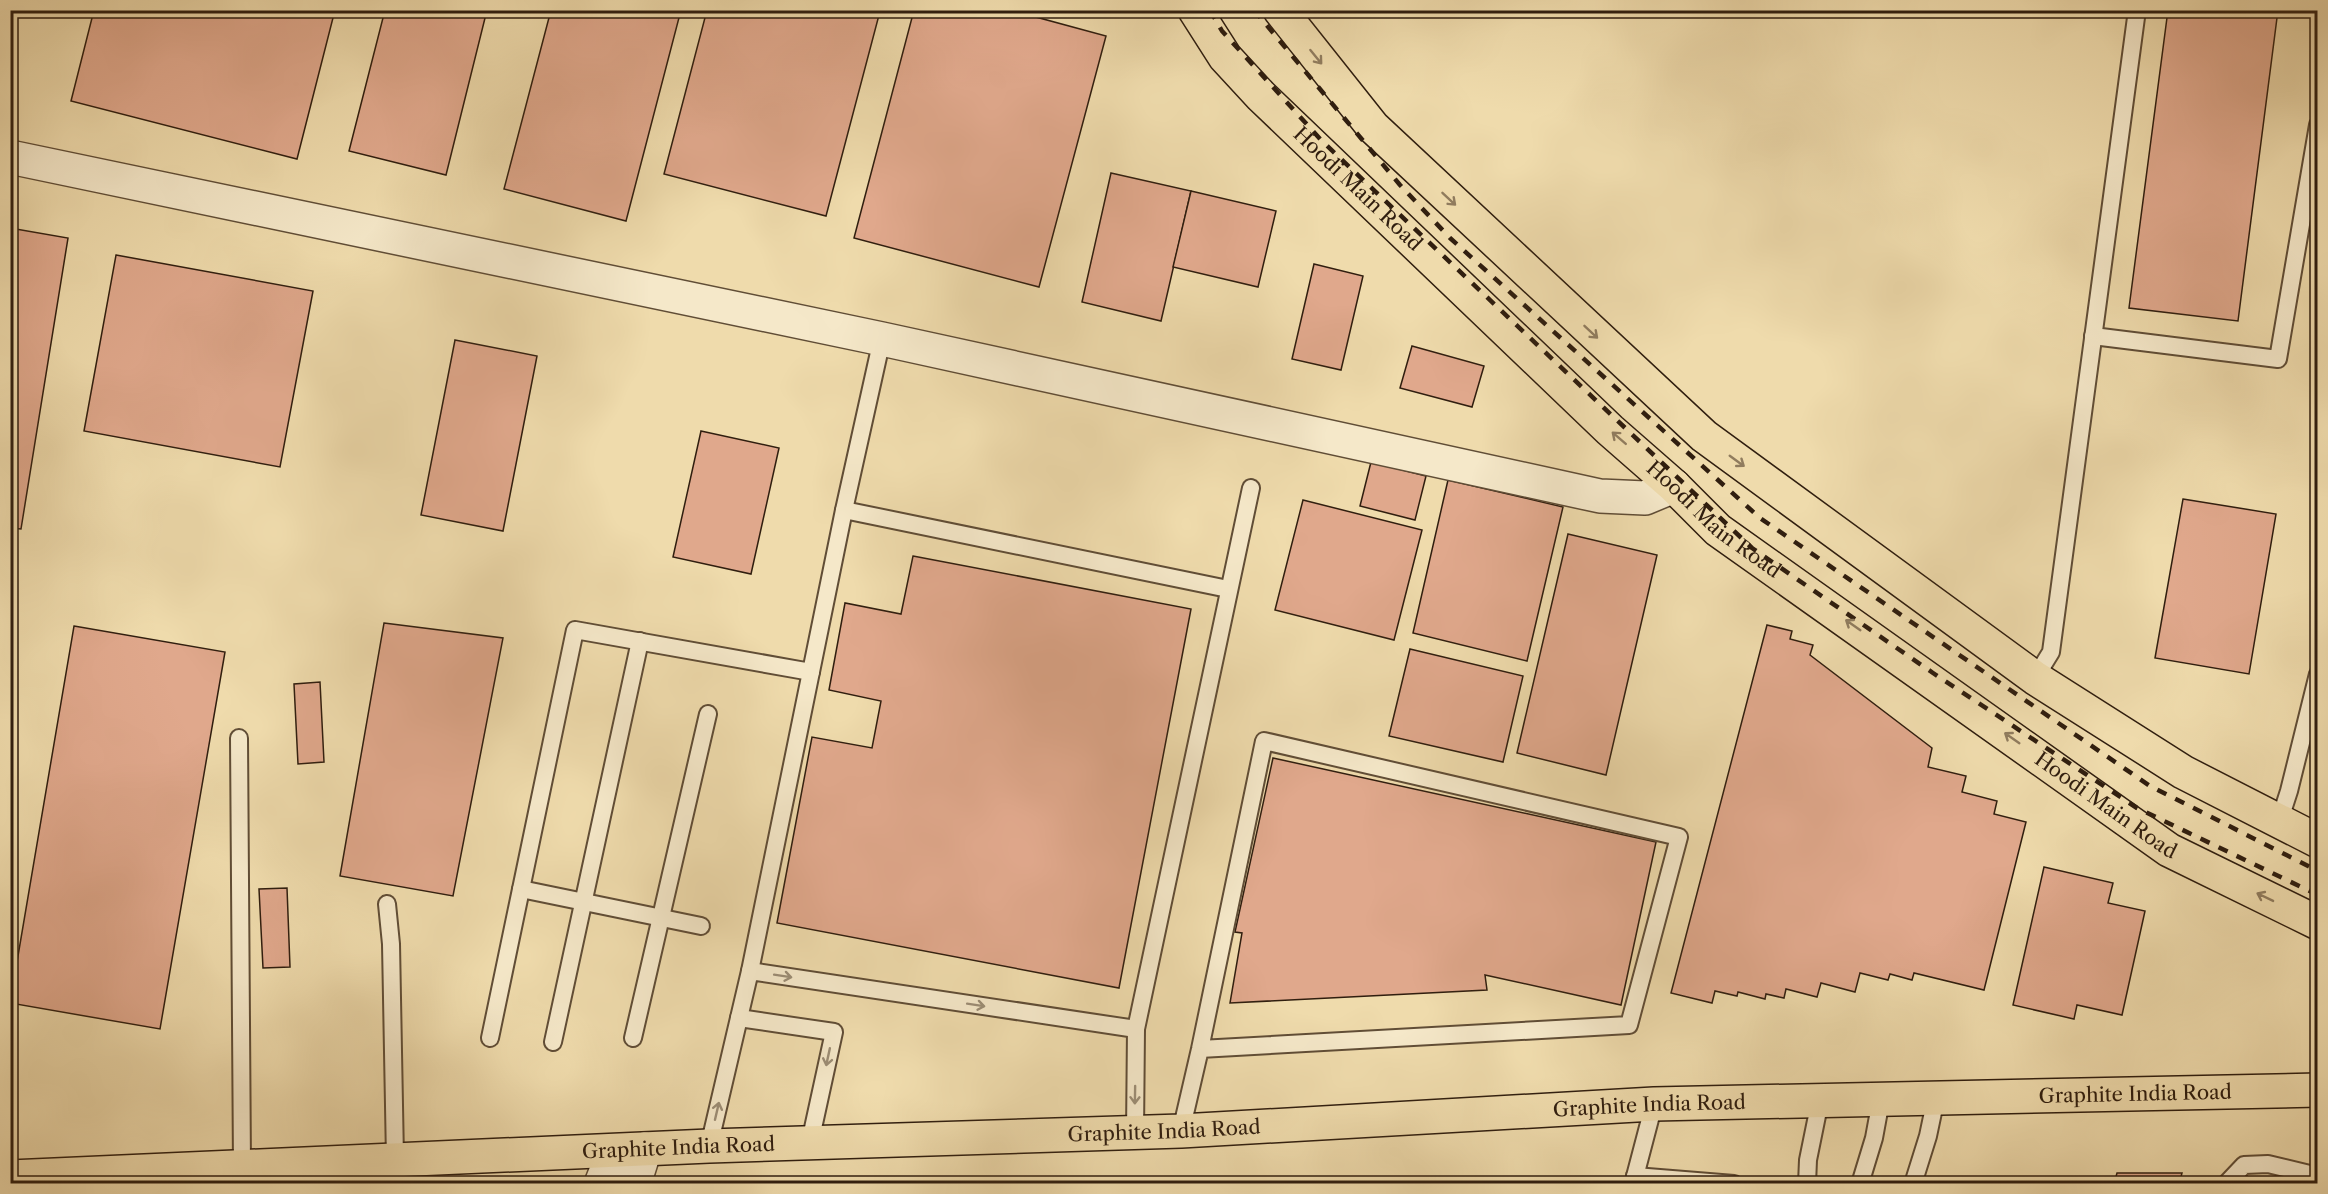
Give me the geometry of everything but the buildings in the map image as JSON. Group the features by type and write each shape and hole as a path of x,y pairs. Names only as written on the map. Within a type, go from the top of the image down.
{"main road":[{"name":"Hoodi Main Road","path":"1195,10 1225,57 1261,96 1601,422 1674,486 1718,530 2169,850 2318,923"},
{"path":"1280,10 1373,127 1704,436 2035,678 2183,772 2318,841"},
{"name":"Graphite India Road","path":"10,1178 709,1146 1181,1131 1654,1104 2318,1090"}],"street":[{"path":"10,157 882,339 1600,496 1645,498 1674,486"},
{"path":"601,1184 630,1150"},
{"path":"630,1150 634,1184"}],"lane":[{"path":"2035,678 2051,652 2137,10"},
{"path":"2093,336 2277,359 2318,126"},
{"path":"709,1146 750,971 844,510 882,339"},
{"path":"1135,1133 1136,1029 1251,488"},
{"path":"844,510 1228,589"},
{"path":"490,1038 576,630 811,672"},
{"path":"553,1042 640,641"},
{"path":"2279,822 2314,704 2318,674"},
{"path":"633,1038 708,714"},
{"path":"239,738 242,1166"},
{"path":"1181,1131 1264,741 1679,837 1629,1025 1200,1049"},
{"path":"521,889 701,926"},
{"path":"387,904 391,944 395,1159"},
{"path":"750,971 1136,1029"},
{"path":"739,1018 834,1032 810,1142"},
{"path":"1913,1184 1928,1136 1936,1098"},
{"path":"1860,1184 1874,1137 1881,1100"},
{"path":"1807,1184 1808,1160 1820,1101"},
{"path":"1654,1104 1634,1180 1734,1184"},
{"path":"2226,1184 2244,1165 2268,1164 2318,1176"}],"railway":[{"path":"1210,10 1222,31 1322,141 1752,548 1933,673 2137,808 2318,895"},
{"path":"1254,10 1400,185 1450,238 1760,518 2150,786 2318,871"}]}
